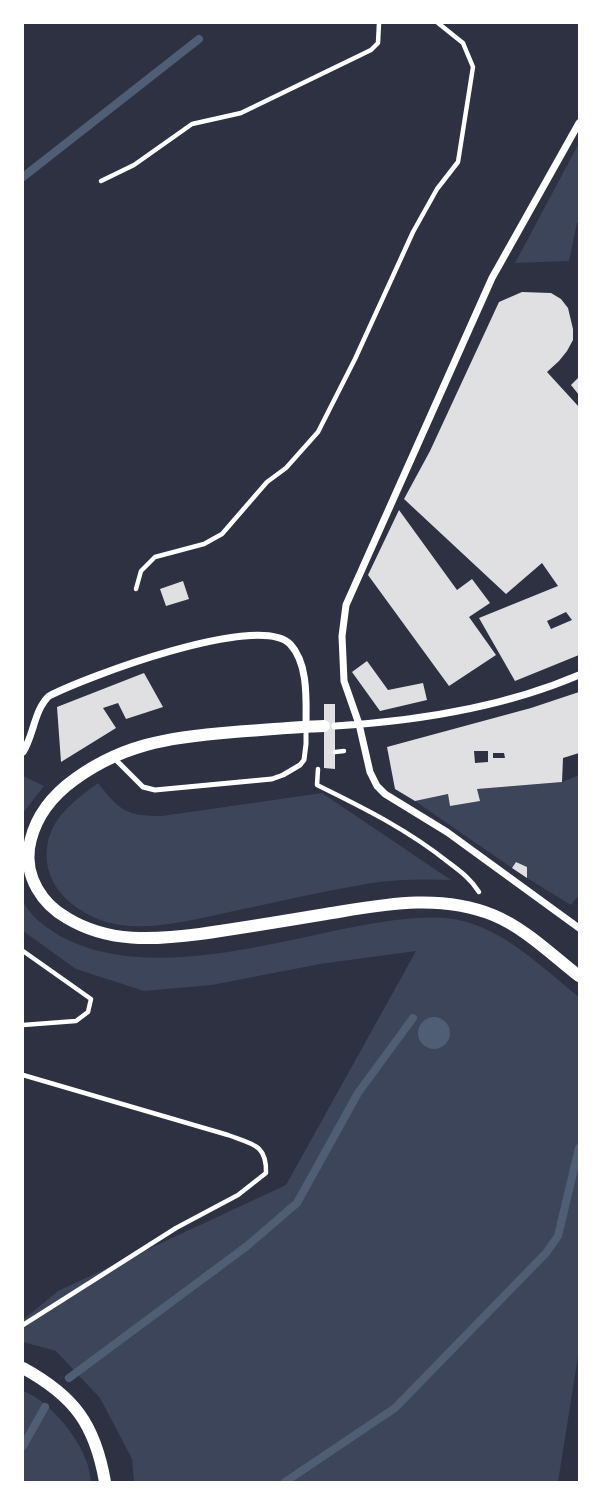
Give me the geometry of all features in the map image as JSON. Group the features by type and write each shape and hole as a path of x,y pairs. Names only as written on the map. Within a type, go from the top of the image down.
{"street":[{"path":"579,123 492,278 420,444 348,596 343,620 343,675 359,724 370,772 380,790 447,832 579,928"},
{"path":"23,752 43,702 48,696 159,654 213,640 246,635 280,638 292,647 299,659 303,678 306,727"},
{"path":"579,675 531,693 426,717 168,739 142,745 113,756 83,773 50,801 36,825 29,850 31,874 42,898 62,916 85,928 117,937 155,938 215,932 397,903 436,903 463,906 495,916 524,933 579,976"},
{"path":"23,1368 50,1385 81,1415 94,1437 105,1482"}],"lane":[{"path":"113,756 143,786 155,790 272,779 293,769 304,760 306,727"}],"path":[{"path":"102,181 134,165 192,124 241,113 371,50 378,43 379,23"},
{"path":"136,589 141,571 155,558 204,544 222,534 267,482 286,468 318,432 355,359 412,232 437,189 458,162 473,67 463,43 438,23"},
{"path":"335,752 344,751"},
{"path":"318,764 317,785 420,839 473,881"},
{"path":"23,951 92,999 88,1012 76,1021 23,1025"},
{"path":"23,1075 228,1135 259,1147 267,1157 266,1173 238,1195 176,1228 23,1325"}],"shaded area":[{"path":"579,143 579,223 569,261 515,263"},
{"path":"579,775 579,895 571,905 527,878 527,867 516,862 512,868 415,801 448,794 450,806 479,801 477,789 562,782"},
{"path":"23,776 44,786 23,813"},
{"path":"98,783 118,806 132,813 150,816 322,793 451,880 366,884 159,925 133,926 106,922 67,900 51,877 47,863 49,837 58,819"},
{"path":"23,902 37,920 71,941 107,953 145,957 185,957 226,952 396,920 454,919 489,930 521,950 579,997 579,1350 558,1482 134,1482 132,1459 100,1398 56,1351 23,1342 23,1320 58,1291 286,1185 416,951 320,964 212,985 144,991 76,969 23,931"},
{"path":"434,1017 446,1021 450,1033 446,1045 434,1049 422,1045 418,1033 422,1021"},
{"path":"23,1391 52,1410 69,1430 82,1450 91,1482 23,1482"}],"building":[{"path":"522,292 551,293 561,299 568,308 573,340 559,361 547,372 579,407 579,655 515,681 479,618 558,586 542,563 506,594 404,499 430,451 499,302","holes":["566,612 572,620 551,629 547,621"]},
{"path":"579,377 579,395 571,385"},
{"path":"399,510 457,590 472,579 490,603 469,617 496,655 449,686 368,575"},
{"path":"183,581 189,599 166,606 160,589"},
{"path":"367,661 388,690 423,683 427,700 380,711 352,672"},
{"path":"144,673 163,707 126,719 118,703 103,708 116,728 61,762 57,707"},
{"path":"579,692 579,753 563,758 562,782 477,789 480,801 450,806 448,794 415,801 395,789 387,747 531,708","holes":["474,751 488,751 488,762 475,763","493,753 504,753 505,758 493,758"]},
{"path":"324,704 335,704 335,769 324,768"},
{"path":"516,862 527,867 527,878 512,868"}],"waterway":[{"path":"23,177 199,39"},
{"path":"69,1378 247,1246 297,1203 358,1093 413,1018"},
{"path":"285,1482 395,1408 546,1253 558,1236 579,1148"},
{"path":"23,1446 45,1407"}]}
